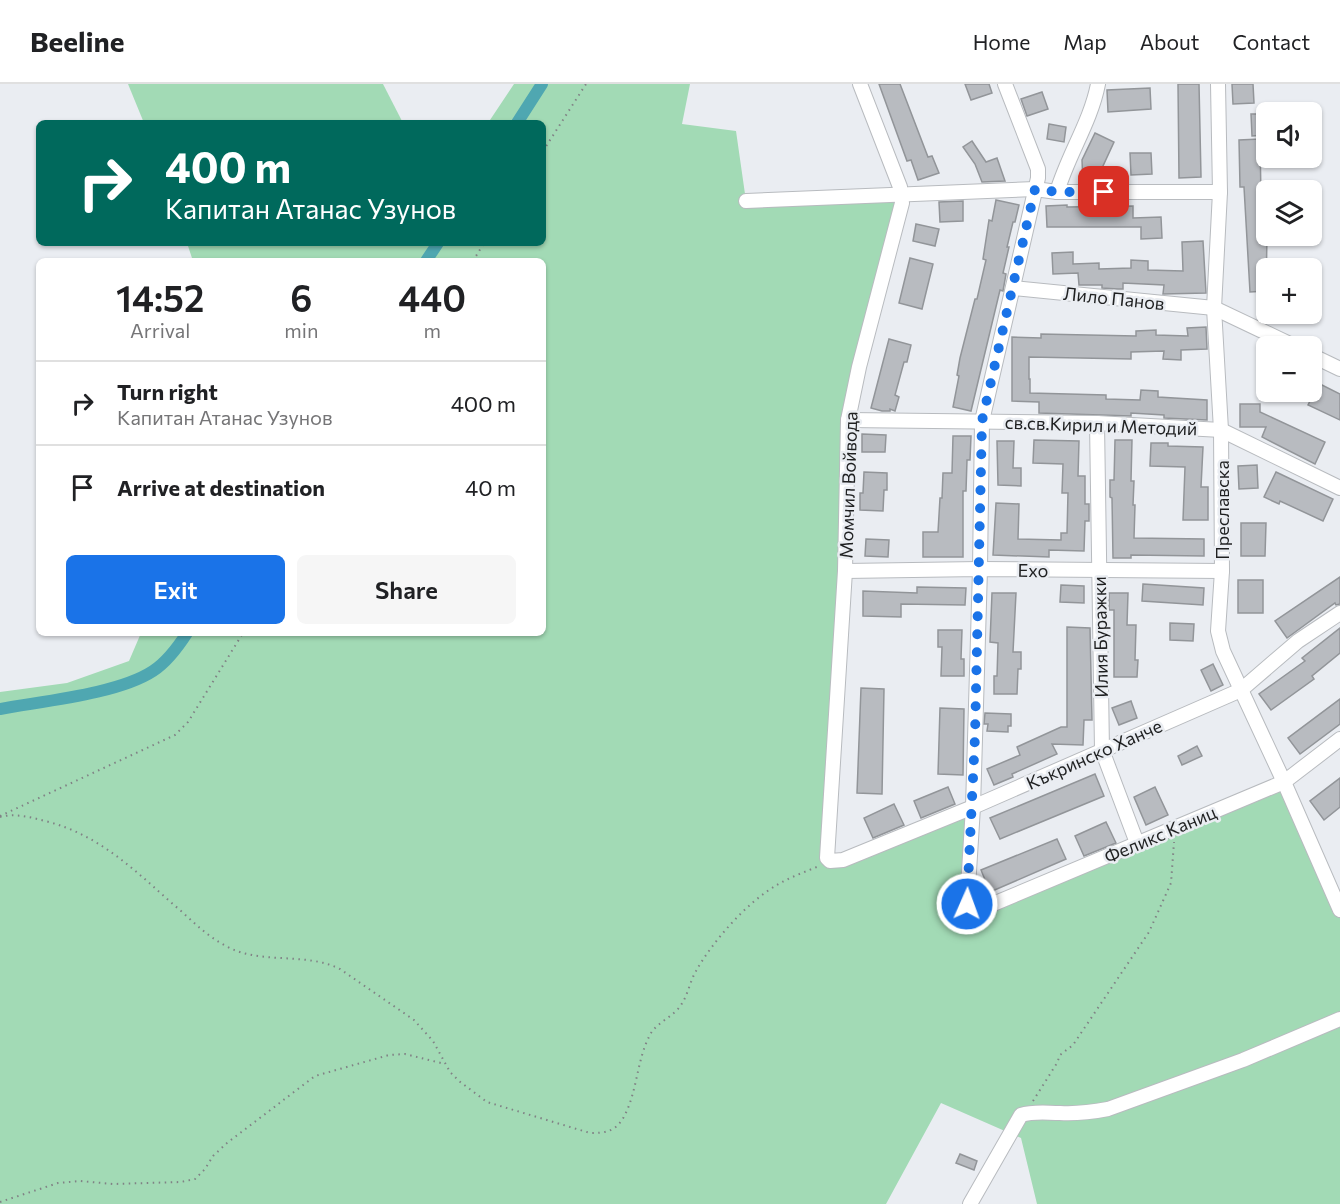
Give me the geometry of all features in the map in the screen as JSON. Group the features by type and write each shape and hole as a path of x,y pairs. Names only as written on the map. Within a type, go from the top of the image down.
{"street":[{"path":"860,84 902,196"},
{"path":"973,807 982,421 1038,169 1005,84"},
{"path":"1057,192 1063,172 1095,98 1098,84"},
{"name":"Преславска","path":"1218,84 1220,192 1214,308 1221,430 1222,571 1218,631 1223,651 1240,690 1338,902"},
{"path":"1038,169 1063,172"},
{"path":"746,201 1035,189 1057,192 1220,192"},
{"name":"Момчил Войвода","path":"830,861 827,853 845,571 848,420 902,196"},
{"name":"Лило Панов","path":"1013,288 1214,308 1273,336"},
{"path":"1322,360 1340,369"},
{"name":"св.св.Кирил и Методий","path":"848,420 1097,423 1221,430 1340,488"},
{"name":"Илия Буражки","path":"1097,423 1102,750 1137,843"},
{"name":"Ехо","path":"845,571 980,569 1222,571"},
{"name":"Къкринско Ханче","path":"830,861 843,860 973,807 1240,690 1298,641 1340,613"},
{"name":"Феликс Каниц","path":"973,807 967,897 970,909 986,907 1284,782 1340,739"},
{"path":"970,1204 1021,1115 1093,1112 1108,1109 1243,1060 1340,1018"}],"path":[{"path":"546,146 586,84"},
{"path":"0,816 175,735 188,722 241,636"},
{"path":"0,816 22,816 57,824 102,845 132,867 211,938 238,952 268,958 307,960 340,969 414,1020 434,1041 445,1064 459,1081 487,1102 590,1133 603,1133 613,1129 626,1111 652,1032 681,1005 696,971 725,931 752,903 777,884 830,861"},
{"path":"1026,1113 1046,1078 1057,1064 1060,1054 1073,1045 1149,932 1171,883 1174,841 1180,825"},
{"path":"0,1202 58,1183 80,1181 124,1184 180,1182 195,1179 213,1156 227,1143 315,1076 389,1055 405,1054 445,1064"}],"green space":[{"path":"128,84 383,84 401,120 143,120"},
{"path":"514,84 690,84 682,124 736,131 746,201 902,196 852,394 827,858 973,807 970,909 1284,782 1340,910 1340,1204 1037,1204 1021,1138 941,1103 886,1204 0,1204 0,692 67,683 129,661 140,636 546,636 546,258 192,258 188,246 546,246 546,120 490,120"}],"building":[{"path":"879,84 900,84 928,157 932,156 939,173 918,180 911,160 907,161"},
{"path":"965,84 989,84 992,93 971,100"},
{"path":"1178,84 1199,84 1201,177 1179,178"},
{"path":"1232,84 1253,84 1254,103 1233,104"},
{"path":"1150,88 1151,109 1108,112 1107,90"},
{"path":"1042,92 1048,109 1027,116 1021,99"},
{"path":"1251,114 1256,114 1256,136 1252,136"},
{"path":"1049,124 1066,127 1064,142 1047,139"},
{"path":"1095,133 1114,142 1103,166 1103,183 1083,183 1082,160"},
{"path":"1256,139 1256,168 1260,168 1261,180 1256,180 1256,246 1267,246 1267,258 1256,258 1256,292 1250,292 1244,187 1240,187 1239,140"},
{"path":"972,141 986,162 997,158 1005,181 982,182 975,164 963,147"},
{"path":"1130,153 1151,153 1152,174 1131,175"},
{"path":"996,200 1019,205 1007,247 1009,247 1003,273 1006,274 1003,291 1000,290 971,411 953,407 960,358 986,260 983,259 989,220 992,221"},
{"path":"963,201 963,221 940,222 939,202"},
{"path":"1067,205 1067,207 1133,206 1133,218 1161,217 1162,238 1141,239 1141,227 1047,227 1046,206"},
{"path":"916,224 939,229 935,246 913,241"},
{"path":"1203,241 1206,293 1163,294 1164,285 1123,283 1123,289 1102,288 1102,285 1079,285 1078,273 1053,274 1052,253 1073,252 1073,264 1099,263 1099,269 1131,268 1131,260 1148,261 1148,270 1183,271 1182,242"},
{"path":"910,258 933,264 922,309 899,303"},
{"path":"1206,327 1207,349 1181,350 1181,360 1163,359 1164,351 1131,352 1131,359 1029,357 1029,379 1030,393 1106,395 1106,399 1140,400 1141,390 1158,391 1158,397 1207,400 1207,420 1164,418 1164,415 1131,413 1131,416 1039,413 1039,402 1012,401 1012,337 1041,338 1041,334 1136,336 1136,331 1156,330 1156,335 1188,336 1187,328"},
{"path":"889,339 911,345 895,395 899,397 895,411 890,409 890,411 882,411 871,408"},
{"path":"1322,385 1340,394 1340,420 1308,405 1310,402 1322,402"},
{"path":"1240,404 1260,404 1260,412 1325,442 1315,464 1262,437 1266,427 1240,427"},
{"path":"862,434 886,435 885,452 862,452"},
{"path":"953,436 971,436 970,460 967,460 966,491 963,491 963,557 923,557 923,532 938,532 943,473 952,473"},
{"path":"1034,440 1079,441 1078,476 1085,476 1085,504 1089,504 1089,521 1085,521 1084,551 1049,550 1049,557 993,555 996,503 1019,504 1018,539 1061,540 1061,533 1067,533 1068,493 1062,493 1063,464 1033,463"},
{"path":"1115,440 1132,440 1131,481 1134,481 1134,538 1204,539 1204,556 1131,555 1131,558 1113,558 1110,480 1114,480"},
{"path":"997,441 1014,441 1013,468 1021,468 1021,486 998,485"},
{"path":"1151,443 1203,447 1201,487 1208,487 1208,520 1183,520 1185,467 1150,466"},
{"path":"1257,465 1258,488 1239,489 1238,466"},
{"path":"864,472 887,473 883,511 860,510"},
{"path":"1276,472 1333,499 1323,521 1280,501 1279,504 1264,497"},
{"path":"1241,523 1266,523 1265,556 1241,556"},
{"path":"866,539 889,540 888,557 865,556"},
{"path":"1340,577 1340,604 1335,603 1287,638 1275,621"},
{"path":"1238,580 1263,580 1263,613 1238,613"},
{"path":"1143,584 1204,588 1203,605 1142,601"},
{"path":"1061,585 1084,586 1084,603 1060,602"},
{"path":"917,587 966,588 965,605 901,604 901,617 863,616 863,591 917,593"},
{"path":"992,593 1016,593 1013,652 1021,652 1017,694 994,694 998,643 990,642"},
{"path":"1109,593 1128,593 1127,625 1136,625 1137,677 1114,677 1114,610 1109,610"},
{"path":"1170,623 1194,624 1193,641 1170,640"},
{"path":"1067,627 1090,628 1092,720 1084,720 1083,745 1052,744 1057,754 1012,774 1013,777 994,785 987,769 1020,755 1017,747 1061,727 1067,727"},
{"path":"1340,628 1340,653 1312,676 1314,679 1271,710 1259,694 1305,661 1302,658"},
{"path":"938,630 962,630 961,659 964,659 964,676 941,676 942,647 938,647"},
{"path":"1213,664 1223,685 1211,691 1201,670"},
{"path":"861,688 884,689 882,794 857,793"},
{"path":"1340,699 1340,724 1300,754 1288,738"},
{"path":"1131,701 1137,718 1119,725 1112,708"},
{"path":"940,708 964,709 963,775 938,774"},
{"path":"985,713 1011,714 1011,726 1008,726 1008,732 987,731 988,724 984,724"},
{"path":"1197,746 1202,756 1182,765 1178,756"},
{"path":"1095,774 1104,796 1000,839 990,818"},
{"path":"1340,778 1340,807 1324,820 1310,801"},
{"path":"948,787 955,804 921,818 914,801"},
{"path":"1155,787 1168,815 1146,825 1134,797"},
{"path":"894,804 904,825 873,838 864,818"},
{"path":"1106,822 1116,843 1084,856 1075,836"},
{"path":"1057,839 1066,859 990,892 981,870"},
{"path":"960,1154 977,1161 974,1170 956,1163"}],"waterway":[{"path":"519,120 542,84"},
{"path":"428,258 436,246"},
{"path":"0,709 80,696 138,679 163,663 185,636"}],"route":[{"path":"967,904 973,807 982,421 1035,189 1057,192 1104,192"}]}
